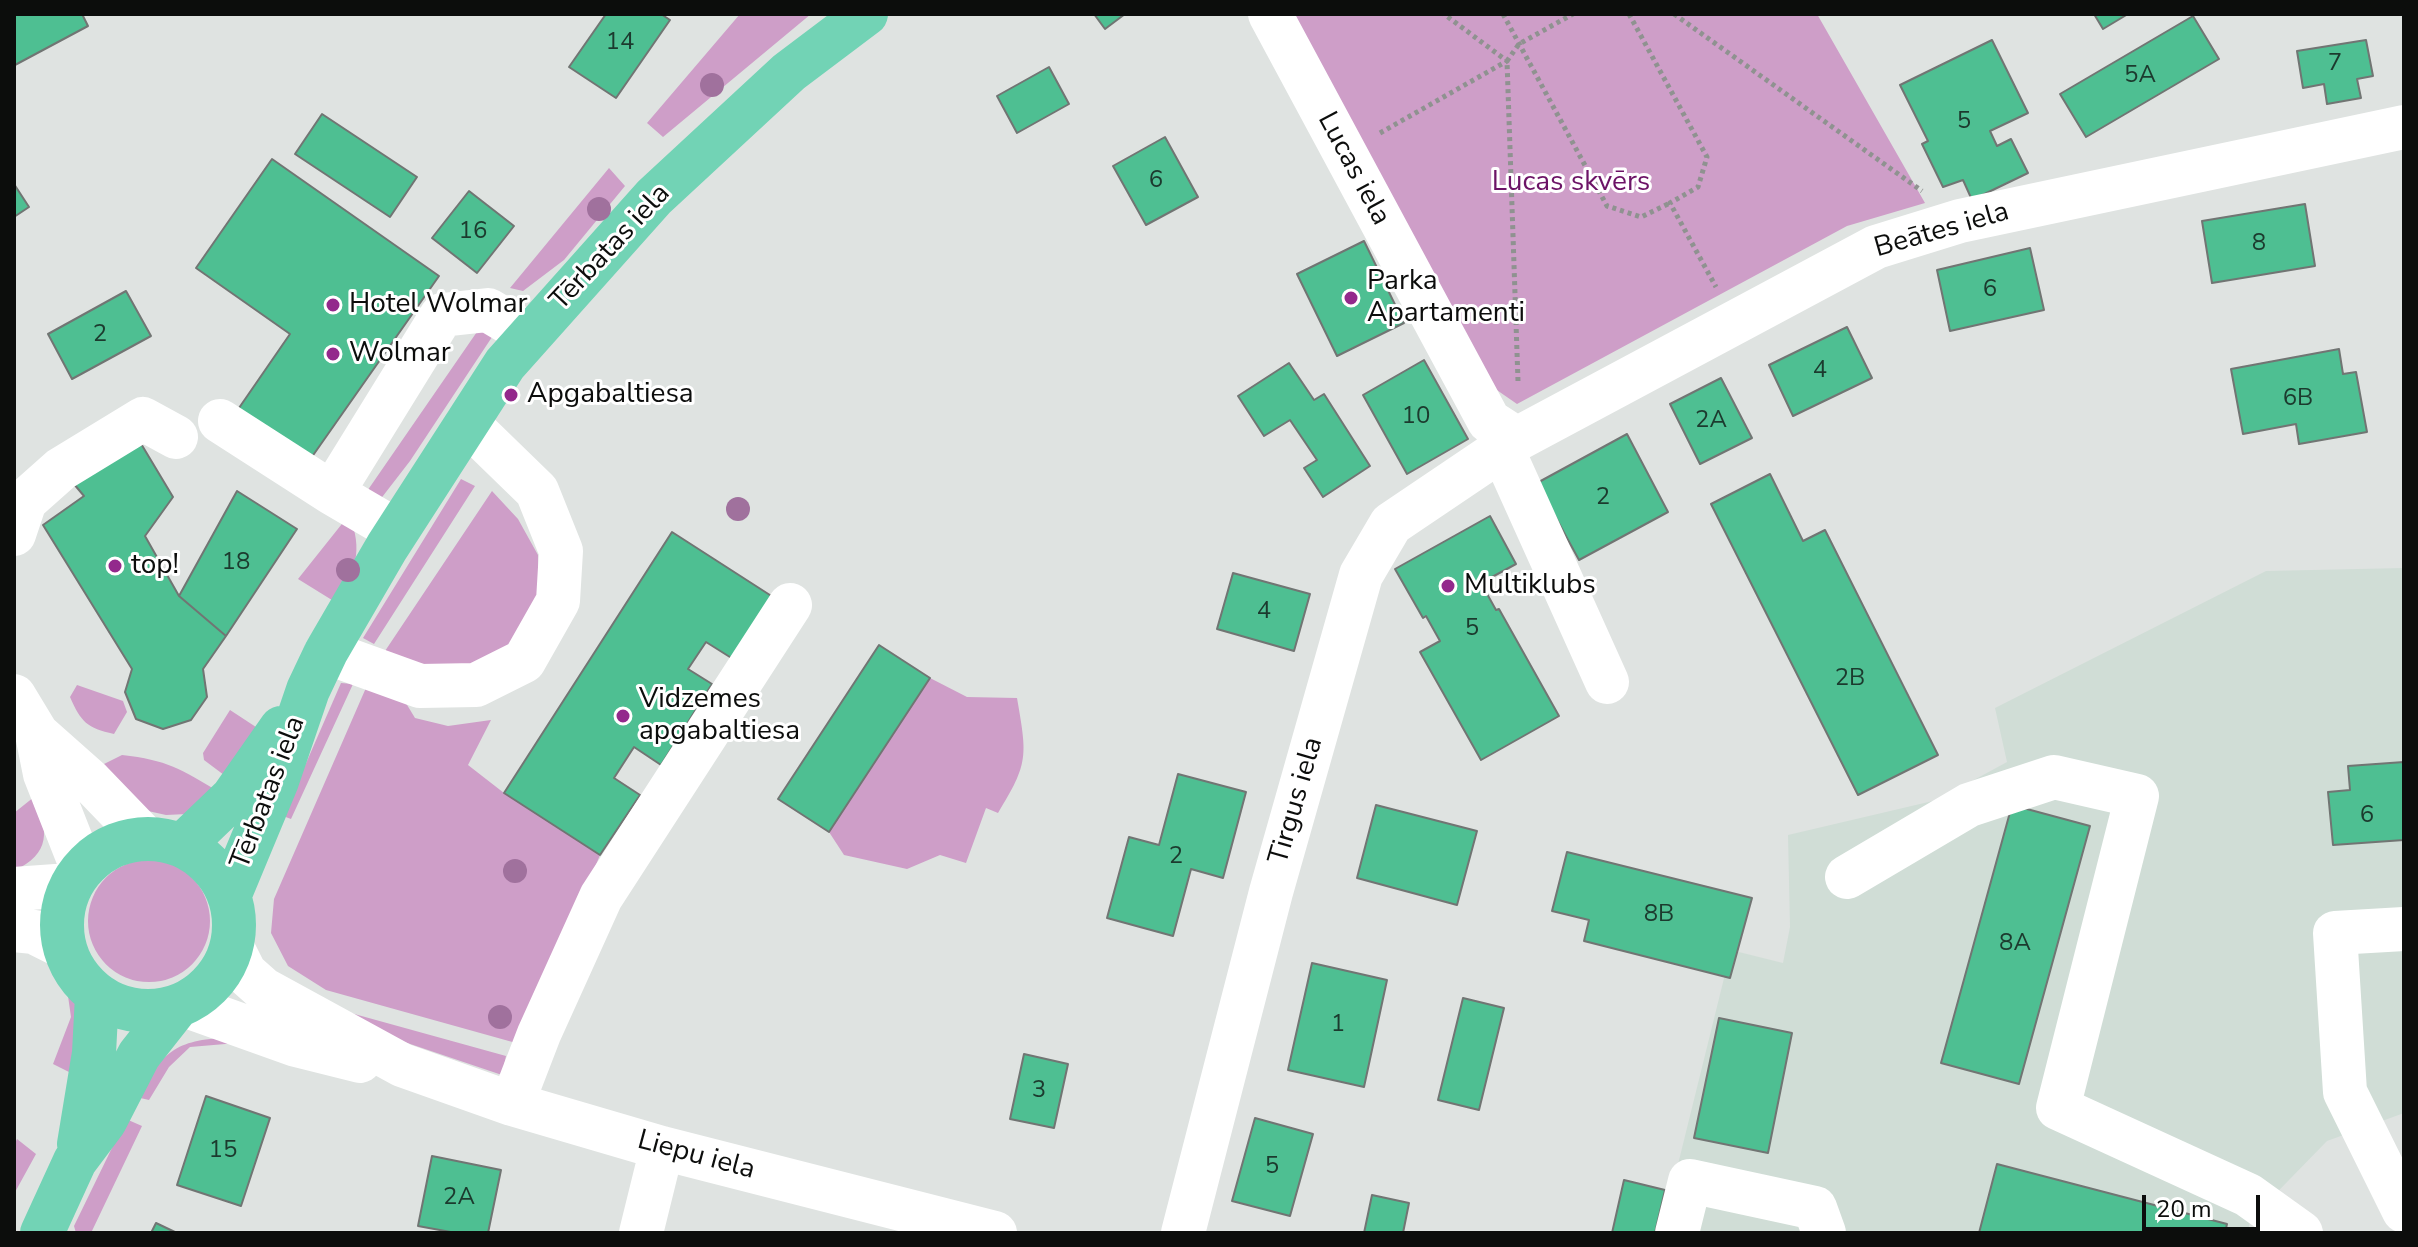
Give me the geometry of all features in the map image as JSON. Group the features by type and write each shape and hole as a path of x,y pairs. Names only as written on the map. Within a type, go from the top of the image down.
{"main road":[{"name":"Tērbatas iela","path":"230,894 277,781 308,690 326,652 397,531 505,364 654,197 789,72 866,14"},
{"name":"Tērbatas iela","path":"76,877 110,846 164,841 232,798 308,690"},
{"name":"Tērbatas iela","path":"164,841 212,865 230,894 235,921 233,949"},
{"path":"76,877 61,915 64,947 76,974 97,996 140,1013 180,1006"},
{"path":"42,1233 75,1161 105,1121 139,1055 180,1006 205,991 222,972 233,949"},
{"path":"75,1161 94,1053 97,996"}],"street":[{"name":"Lucas iela","path":"1270,14 1489,421 1510,444"},
{"name":"Beātes iela","path":"1510,444 1876,247 1960,221 2404,127"},
{"path":"332,493 442,315 488,310 530,335"},
{"path":"14,534 25,501 61,469 143,419 176,437"},
{"path":"220,421 397,531"},
{"path":"326,652 420,686 476,685 524,661 558,601 561,551 537,491 467,423"},
{"path":"1510,444 1607,682"},
{"name":"Tirgus iela","path":"1183,1233 1271,892 1361,575 1391,524 1510,444"},
{"path":"512,1104 539,1034 601,897 790,605"},
{"path":"14,696 37,734 164,841"},
{"path":"14,889 76,877 45,774 37,734"},
{"path":"1847,877 1969,805 2054,777 2137,796 2058,1108 2248,1195 2301,1233"},
{"path":"2404,929 2335,933 2345,1092 2404,1211"},
{"path":"14,930 34,932 64,947"},
{"name":"Liepu iela","path":"233,949 245,973 263,989 402,1065 512,1104 662,1148 977,1231"},
{"name":"Liepu iela","path":"180,1006 296,1045 356,1060 402,1065"},
{"path":"641,1233 662,1148"},
{"path":"1677,1233 1690,1181 1815,1208 1824,1233"}],"path":[{"path":"1444,14 1507,61"},
{"path":"1503,14 1607,206 1641,217 1698,187 1707,157 1629,14"},
{"path":"1345,153 1507,61 1519,44 1573,14"},
{"path":"1674,14 1895,169 1960,221"},
{"path":"1507,61 1518,371 1510,444"},
{"path":"1670,203 1737,322"}],"shaded area":[{"path":"2404,568 2404,1113 2327,1141 2250,1220 2248,1233 1661,1233 1731,950 1783,963 1790,927 1788,835 1937,800 2007,762 1995,708 2266,571"}],"green space":[{"path":"740,14 811,14 663,137 647,123"},
{"name":"Lucas skvērs","path":"1290,14 1817,14 1925,203 1847,226 1517,404 1491,386"},
{"path":"609,168 625,186 564,260 523,291 510,288"},
{"path":"481,326 494,334 410,461 376,505 363,497"},
{"path":"461,479 475,486 374,644 363,638"},
{"path":"492,491 518,519 538,555 539,593 520,634 496,661 457,674 383,654"},
{"path":"349,515 356,539 355,560 340,605 298,579"},
{"path":"372,674 398,690 415,718 448,726 491,720 468,765 504,793 600,855 528,1031 516,1043 326,990 288,966 271,933 274,899"},
{"path":"930,678 967,697 1017,698 1024,747 1015,782 998,813 986,808 966,863 940,855 907,869 844,855 829,832"},
{"path":"341,683 353,684 291,819 283,816"},
{"path":"77,685 123,701 127,712 114,734 91,726 82,718 70,697"},
{"path":"230,710 259,729 228,778 204,760 203,753"},
{"path":"122,755 173,767 219,792 187,814 166,815 130,807 94,769"},
{"path":"34,797 42,820 44,840 35,857 14,871 14,813"},
{"path":"149,860 172,865 192,878 205,898 210,921 205,944 192,964 172,977 149,982 126,977 106,964 93,944 88,921 93,898 106,878 126,865"},
{"path":"67,989 77,1001 75,1075 53,1064 71,1017"},
{"path":"329,1007 506,1056 502,1075 348,1023"},
{"path":"234,1037 237,1043 190,1047 169,1067 149,1100 136,1097 156,1067 174,1050 198,1041"},
{"path":"126,1119 142,1126 91,1233 76,1233 74,1226"},
{"path":"17,1139 36,1154 14,1194 14,1145"}],"building":[{"path":"14,14 82,14 88,26 15,65"},
{"path":"606,14 661,14 670,20 616,98 569,67"},
{"path":"1094,14 1125,14 1105,29"},
{"path":"2094,14 2128,14 2103,29"},
{"path":"2193,16 2219,59 2086,137 2060,94"},
{"path":"1992,40 2028,113 1990,131 1997,146 2011,139 2028,173 1972,200 1963,180 1943,187 1922,144 1928,141 1900,85"},
{"path":"2366,40 2373,76 2357,79 2361,98 2327,104 2324,84 2303,88 2297,51"},
{"path":"1049,67 1069,104 1017,133 997,96"},
{"path":"322,114 417,177 390,217 295,154"},
{"path":"1165,137 1198,197 1146,225 1113,166"},
{"name":"Hotel Wolmar","path":"272,159 439,276 302,471 230,421 290,334 196,268"},
{"path":"14,184 29,207 14,217"},
{"path":"469,191 514,226 477,273 432,238"},
{"path":"2305,204 2315,266 2212,283 2202,221"},
{"name":"Parka Apartamenti","path":"1364,241 1404,323 1337,356 1297,274"},
{"path":"2030,248 2044,310 1950,331 1937,270"},
{"path":"126,291 151,336 72,379 48,334"},
{"path":"1847,327 1872,378 1793,416 1769,365"},
{"path":"2339,349 2343,374 2356,372 2367,432 2299,444 2296,424 2243,434 2231,369"},
{"path":"1424,360 1468,439 1407,474 1363,395"},
{"path":"1289,363 1314,400 1324,394 1370,466 1323,497 1304,468 1317,460 1290,420 1264,436 1238,396"},
{"path":"1721,378 1752,438 1700,464 1670,404"},
{"path":"1627,434 1668,512 1579,560 1537,483"},
{"name":"top!","path":"137,437 173,497 145,536 179,596 226,636 203,669 207,697 191,720 163,729 136,719 125,692 132,669 43,525 84,496 68,477"},
{"path":"1770,474 1803,541 1825,530 1938,755 1858,795 1711,504"},
{"path":"237,491 297,529 226,636 179,596"},
{"path":"1490,516 1516,564 1481,583 1559,716 1481,760 1420,652 1440,641 1395,569"},
{"name":"Vidzemes apgabaltiesa","path":"672,532 773,597 733,659 706,642 688,669 712,684 661,765 634,747 614,778 640,795 600,855 504,793"},
{"path":"1233,573 1310,594 1294,651 1217,629"},
{"path":"879,645 930,678 829,832 778,799"},
{"path":"2404,762 2404,840 2333,845 2328,792 2350,790 2348,766"},
{"path":"1178,774 1246,792 1223,878 1191,869 1173,936 1107,918 1129,837 1159,845"},
{"path":"1376,805 1477,831 1457,905 1357,878"},
{"path":"2012,805 2090,826 2019,1084 1941,1063"},
{"path":"1567,852 1752,898 1730,978 1584,941 1589,920 1552,911"},
{"path":"1312,963 1387,980 1364,1087 1288,1070"},
{"path":"1463,998 1504,1008 1479,1110 1438,1100"},
{"path":"1719,1018 1792,1033 1768,1153 1694,1138"},
{"path":"1024,1054 1068,1064 1054,1128 1010,1119"},
{"path":"206,1096 270,1118 241,1206 177,1185"},
{"path":"1255,1118 1313,1134 1290,1216 1232,1201"},
{"path":"432,1156 501,1170 488,1233 456,1233 418,1226"},
{"path":"1997,1164 2227,1224 2225,1233 1979,1233"},
{"path":"1624,1180 1665,1190 1655,1233 1612,1233"},
{"path":"1372,1195 1409,1203 1403,1233 1364,1233"},
{"path":"156,1223 177,1233 151,1233"}],"place":[{"name":"Parka Apartamenti","path":"1351,298"},
{"name":"Hotel Wolmar","path":"333,305"},
{"name":"Wolmar","path":"333,354"},
{"name":"Apgabaltiesa","path":"511,395"},
{"name":"top!","path":"115,566"},
{"name":"Multiklubs","path":"1448,586"},
{"name":"Vidzemes apgabaltiesa","path":"623,716"}]}
